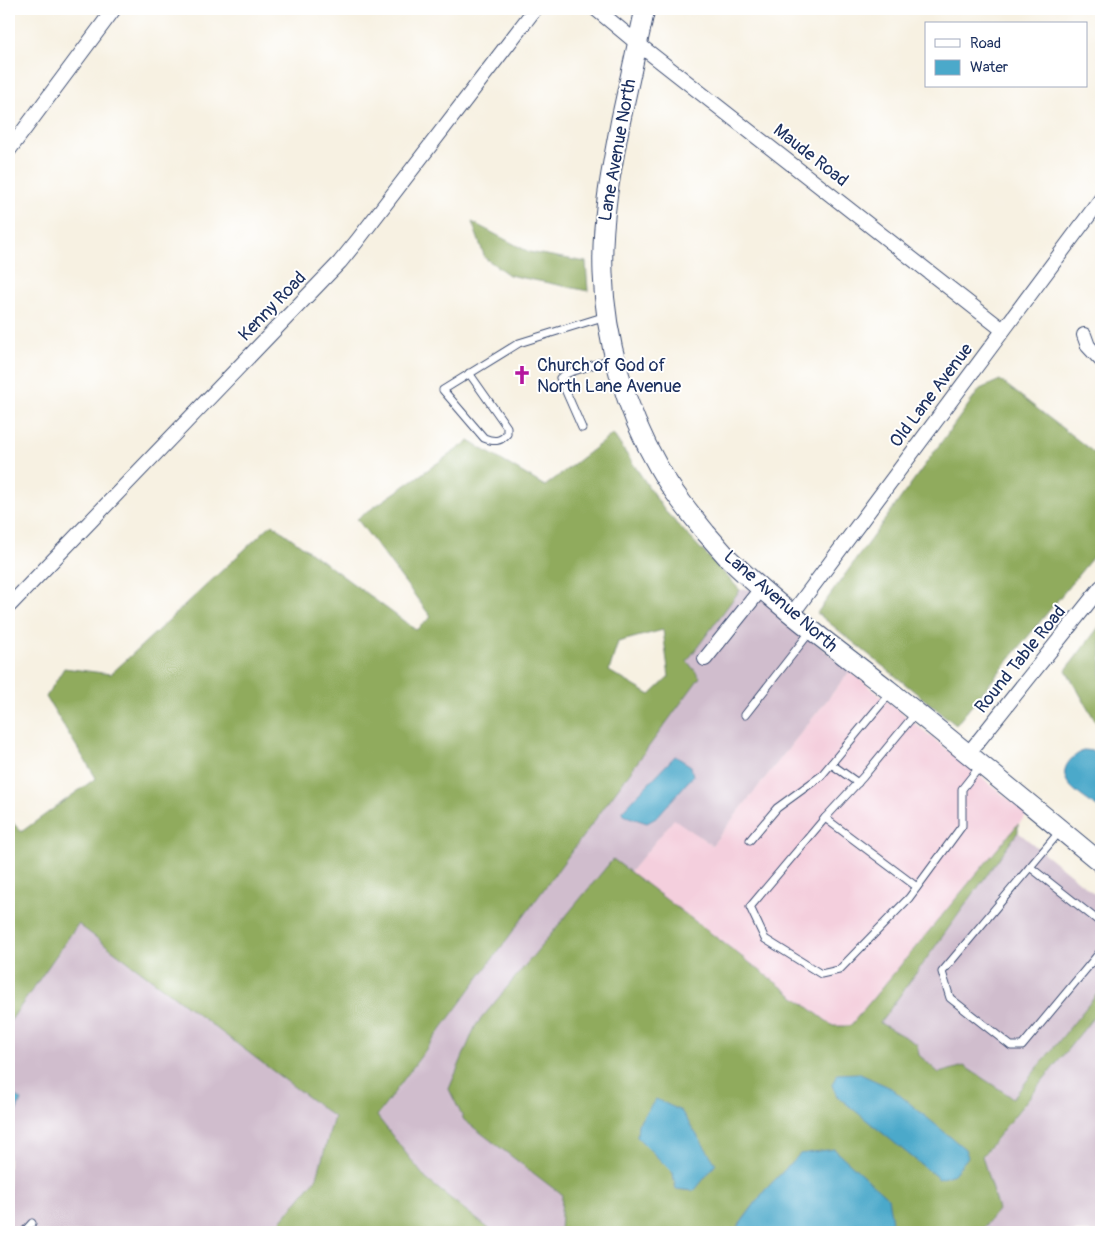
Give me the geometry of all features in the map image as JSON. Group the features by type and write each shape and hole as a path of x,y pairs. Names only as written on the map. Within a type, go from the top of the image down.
{"main road":[{"name":"Lane Avenue North","path":"645,9 606,194 603,230 603,274 607,316 619,374 632,412 659,468 694,518 725,554 761,589 975,759 1101,863"}],"street":[{"path":"9,150 114,9"},
{"name":"Kenny Road","path":"9,606 340,262 536,9"},
{"name":"Maude Road","path":"596,9 1003,330"},
{"name":"Old Lane Avenue","path":"792,614 1101,200"},
{"path":"1084,335 1088,346 1101,360"},
{"name":"Round Table Road","path":"975,759 1101,587"},
{"path":"704,658 761,589"}],"lane":[{"path":"469,373 507,427 507,434 502,439 493,442 484,438 443,390 469,373 519,343 607,316"},
{"path":"582,428 560,378 568,373 615,358"},
{"path":"745,715 812,630"},
{"path":"750,840 777,808 821,776 891,692"},
{"path":"916,712 858,783 825,818 750,907 765,939 821,974 839,970 909,898 962,826 962,789 975,759"},
{"path":"831,764 858,783"},
{"path":"825,818 917,887"},
{"path":"1061,830 942,972 950,998 1011,1046 1022,1046 1101,951"},
{"path":"1030,868 1101,923"},
{"path":"24,1232 32,1223"}],"shaded area":[{"path":"750,589 850,671 712,845 674,819 630,872 613,859 464,1120 562,1195 560,1232 493,1232 426,1179 377,1117 700,677 687,661 740,590"},
{"path":"850,671 1027,814 850,1026 833,1026 630,872 674,818 712,845"},
{"path":"1018,832 1101,899 1101,989 1013,1098 964,1066 940,1074 880,1023"},
{"path":"78,924 334,1117 317,1177 272,1232 9,1232 9,1023"},
{"path":"1101,1008 1101,1232 980,1232 998,1210 982,1157"}],"green space":[{"path":"472,222 529,252 586,262 588,291 509,275 485,258"},
{"path":"1000,380 1101,458 1101,547 956,725 817,613 980,389"},
{"path":"613,434 665,511 740,590 687,661 700,677 377,1116 426,1179 493,1232 272,1232 317,1177 334,1117 78,924 9,1023 9,818 21,832 96,778 46,697 64,668 111,674 272,524 416,630 431,617 357,519 469,441 545,486","holes":["663,630 669,677 650,695 609,671 618,642"]},
{"path":"1101,624 1101,731 1066,670"},
{"path":"1018,824 1018,832 880,1023 917,1044 919,1055 939,1073 964,1066 1013,1098 1101,989 1101,1008 982,1156 998,1210 980,1232 891,1232 893,1229 800,1155 765,1190 734,1232 560,1232 562,1195 464,1120 449,1089 476,1025 613,859 833,1026 850,1026","holes":["673,1173 693,1191 676,1189"]}],"water":[{"path":"1085,750 1093,751 1101,757 1101,810 1081,796 1066,780 1065,769 1070,760"},
{"path":"675,756 691,766 693,776 656,818 647,823 623,815 622,811"},
{"path":"858,1073 891,1088 965,1149 968,1157 954,1174 939,1179 837,1096 832,1085 837,1074"},
{"path":"9,1089 21,1100 16,1112 9,1121"},
{"path":"656,1099 681,1111 716,1164 694,1191 676,1189 673,1173 637,1137 638,1124"},
{"path":"834,1149 888,1198 893,1229 891,1232 734,1232 765,1190 800,1154"}],"place":[{"name":"Church of God of North Lane Avenue","path":"522,375"}]}
